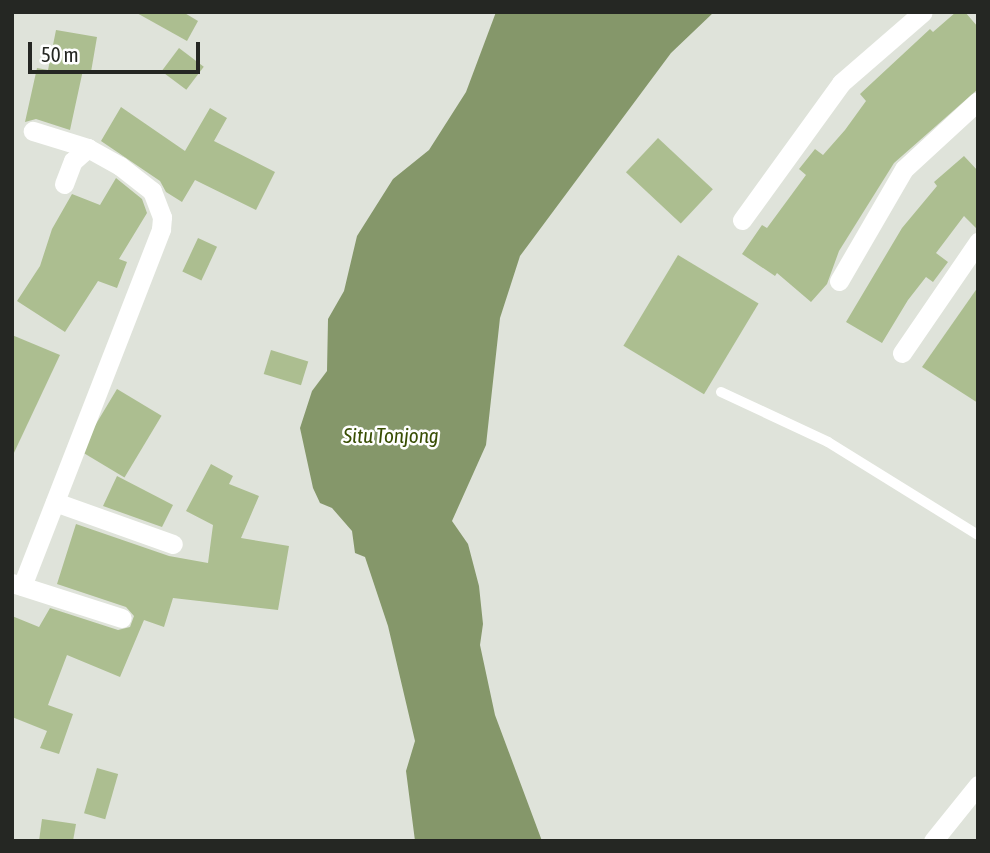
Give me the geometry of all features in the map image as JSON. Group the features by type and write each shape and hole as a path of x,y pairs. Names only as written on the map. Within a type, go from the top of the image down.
{"street":[{"path":"743,220 841,83 923,12"},
{"path":"839,281 904,169 978,101"},
{"path":"33,131 88,148 152,191 160,205 161,229 55,502 17,584 122,618"},
{"path":"64,184 73,161 88,148"},
{"path":"902,353 978,242"},
{"path":"55,502 173,544"},
{"path":"933,841 978,785"}],"lane":[{"path":"721,392 828,442 978,535"}],"water":[{"name":"Situ Tonjong","path":"496,12 714,12 671,53 520,256 500,318 486,445 452,521 468,544 479,586 483,624 480,645 495,715 542,841 415,841 406,771 415,741 388,626 365,557 355,553 352,531 332,508 320,503 313,488 300,428 312,391 327,371 328,319 344,291 357,236 393,179 429,150 466,92"}],"building":[{"path":"135,12 183,12 198,21 187,41"},
{"path":"956,12 965,12 978,27 978,89 894,163 839,251 827,284 811,302 777,273 775,276 742,254 762,225 767,228 806,175 799,169 815,149 823,155 845,130 866,101 860,94 930,29 933,32"},
{"path":"56,30 97,37 91,72 83,70 70,130 36,119 25,122 37,68 48,70"},
{"path":"179,48 204,67 186,90 162,71"},
{"path":"121,107 185,151 210,108 227,118 214,141 275,172 256,210 195,180 182,202 166,192 160,181 101,141"},
{"path":"658,138 713,189 681,224 626,172"},
{"path":"964,156 978,171 978,230 964,216 936,253 948,262 933,282 926,277 908,300 882,343 846,322 902,228 937,186 934,182"},
{"path":"116,178 142,199 147,213 119,259 127,262 117,288 98,281 65,332 17,301 40,266 52,229 72,194 100,205"},
{"path":"198,238 217,247 201,280 182,272"},
{"path":"678,255 759,303 704,394 623,346"},
{"path":"978,287 978,403 922,367"},
{"path":"12,335 60,355 12,457"},
{"path":"271,350 308,361 301,385 264,374"},
{"path":"117,389 162,416 124,477 80,451"},
{"path":"211,464 233,476 229,484 259,496 241,538 289,546 278,610 173,598 164,627 144,620 120,677 67,655 48,705 73,714 59,754 40,748 47,731 12,717 12,616 39,627 50,608 118,630 130,627 134,616 126,607 57,584 76,524 169,556 208,563 213,525 186,511"},
{"path":"117,476 173,505 162,527 103,506"},
{"path":"97,768 118,774 105,819 84,813"},
{"path":"42,819 76,824 73,841 39,841"}]}
